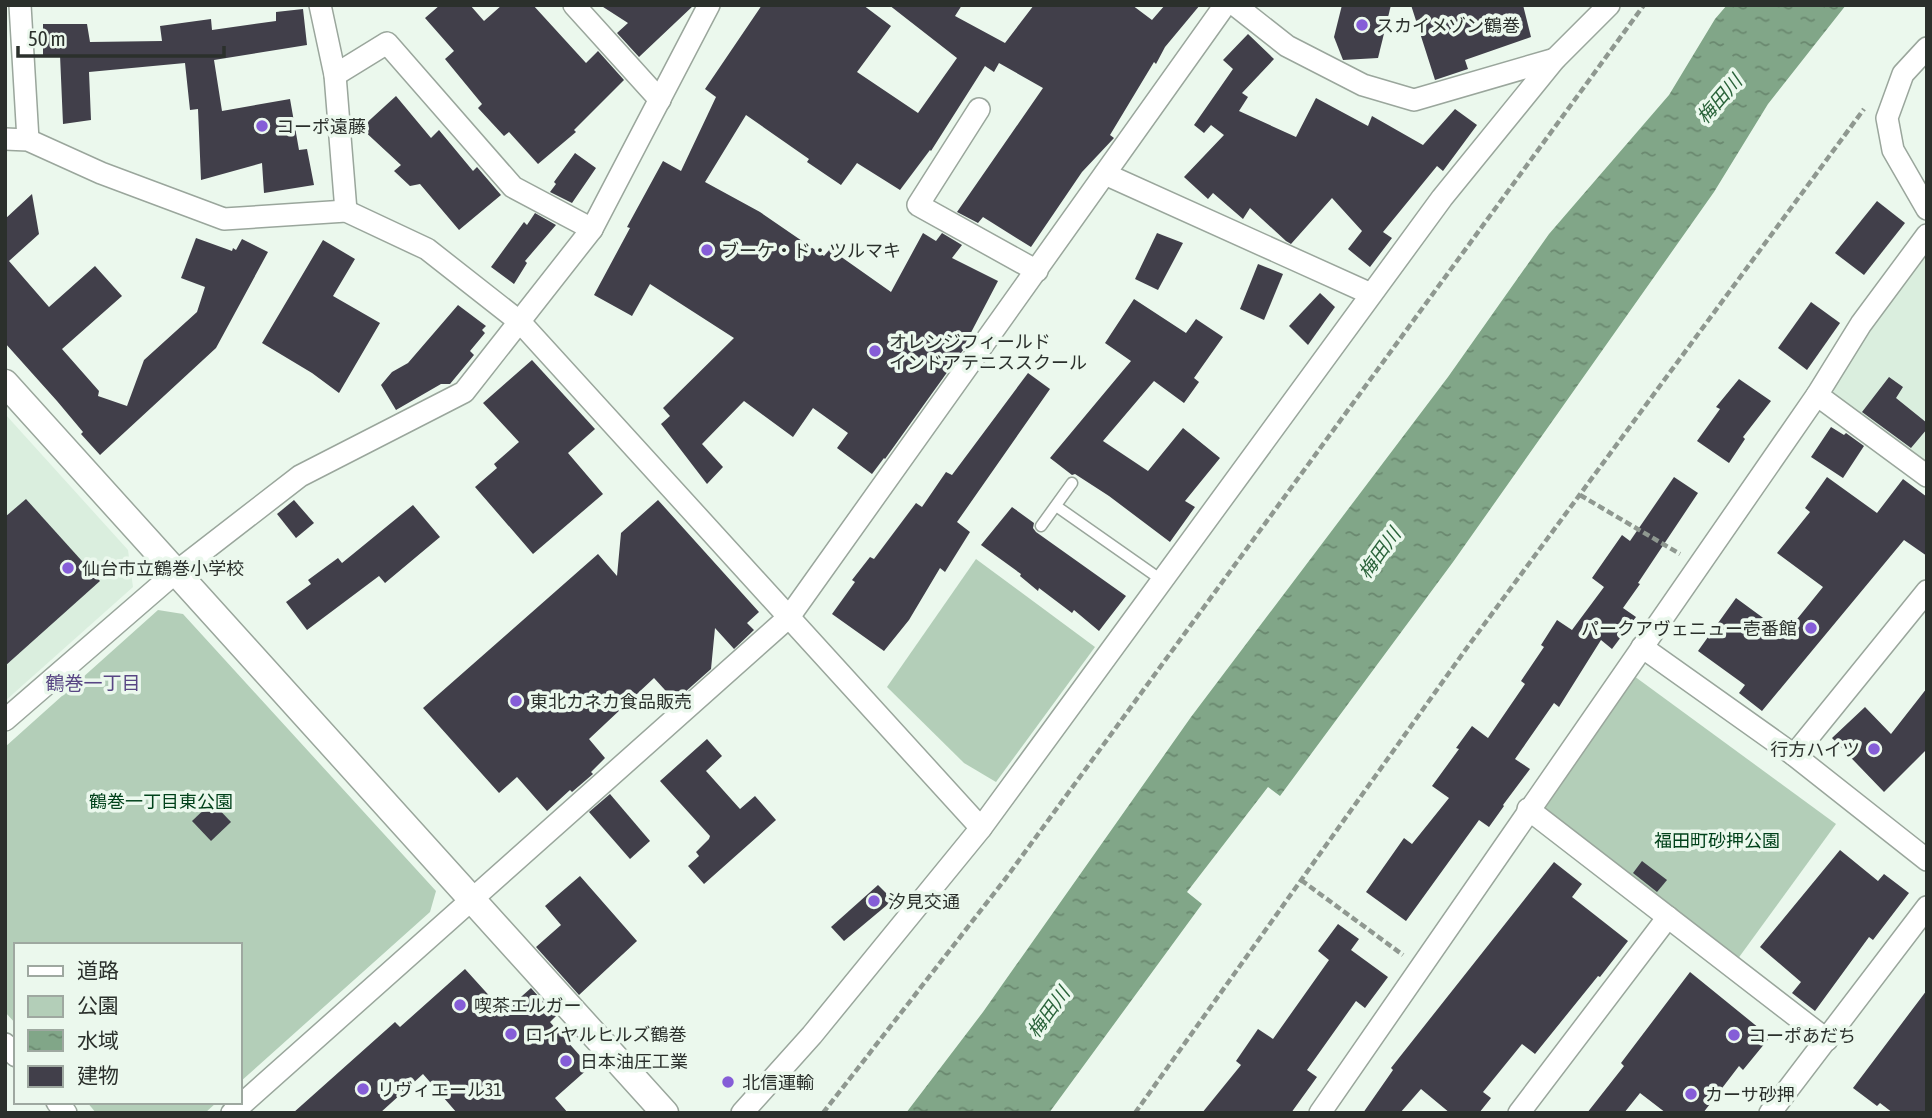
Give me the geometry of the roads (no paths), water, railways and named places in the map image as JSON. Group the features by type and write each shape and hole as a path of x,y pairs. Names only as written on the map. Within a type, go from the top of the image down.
{"street":[{"path":"20,5 28,140"},
{"path":"320,5 335,75 346,211"},
{"path":"573,5 660,100"},
{"path":"5,720 176,572 300,476 464,392 592,229 709,5"},
{"path":"232,1113 789,617 1225,5"},
{"path":"1235,5 1287,46 1363,85 1414,100 1555,58"},
{"path":"742,1113 811,1035 981,828 1442,198 1555,58 1609,5"},
{"path":"335,75 387,43 513,187 592,229"},
{"path":"1927,48 1903,74 1887,118 1893,149 1927,209"},
{"path":"979,109 918,205 1037,271"},
{"path":"5,139 28,140 101,173 224,219 346,211 427,249 520,322 981,828"},
{"path":"1105,174 1371,294"},
{"path":"1323,1112 1528,809 1818,395 1861,324 1927,236"},
{"path":"5,383 665,1113"},
{"path":"1818,395 1927,475"},
{"path":"1794,755 1927,591"},
{"path":"1642,647 1794,755 1927,860"},
{"path":"1528,809 1827,1040"},
{"path":"1770,1113 1927,907"},
{"path":"1519,1113 1668,918"}],"lane":[{"path":"1041,526 1072,483"},
{"path":"1056,506 1163,581"}],"water":[{"name":"梅田川","path":"1727,5 1846,5 1768,104 1714,192 1453,562 1280,796 1268,787 1187,892 1202,904 1049,1113 906,1113 983,1012 1191,717 1448,377 1549,234 1669,95 1715,19"}],"place":[{"name":"スカイメゾン鶴巻","path":"1362,25"},
{"name":"コーポ遠藤","path":"262,126"},
{"name":"ブーケ・ド・ツルマキ","path":"707,250"},
{"name":"オレンジフィールド インドアテニススクール","path":"875,351"},
{"name":"仙台市立鶴巻小学校","path":"68,568"},
{"name":"パークアヴェニュー壱番館","path":"1811,628"},
{"name":"東北カネカ食品販売","path":"516,701"},
{"name":"行方ハイツ","path":"1874,749"},
{"name":"汐見交通","path":"874,901"},
{"name":"喫茶エルガー","path":"460,1005"},
{"name":"ロイヤルヒルズ鶴巻","path":"511,1034"},
{"name":"コーポあだち","path":"1734,1035"},
{"name":"日本油圧工業","path":"566,1061"},
{"name":"北信運輸","path":"728,1082"},
{"name":"リヴィエール31","path":"363,1089"},
{"name":"カーサ砂押","path":"1691,1094"}],"district":[{"name":"鶴巻一丁目","path":"93,683"}],"park label":[{"name":"鶴巻一丁目東公園","path":"161,801"},
{"name":"福田町砂押公園","path":"1717,840"}]}
